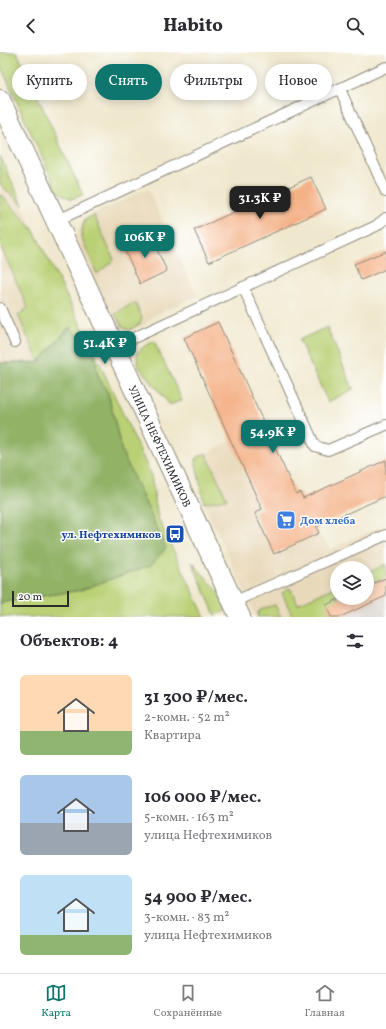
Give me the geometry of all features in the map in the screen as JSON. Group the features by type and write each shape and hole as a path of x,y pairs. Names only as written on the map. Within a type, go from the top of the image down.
{"street":[{"name":"УЛИЦА НЕФТЕХИМИКОВ","path":"3,112 56,221 236,609"}],"lane":[{"path":"56,221 386,67"},
{"path":"340,89 386,192"},
{"path":"114,347 243,286 376,226 386,218"},
{"path":"243,286 315,446 328,450 386,425"},
{"path":"0,308 15,342"},
{"path":"236,609 386,535"}],"shaded area":[{"path":"0,156 33,229 94,351 69,327 39,362 0,363"},
{"path":"148,189 197,296 154,315 144,325 127,332 117,326 92,277 78,245 77,236 83,220 88,216"},
{"path":"231,441 262,509 300,492 319,533 330,549 379,527 386,542 386,564 374,570 374,561 330,561 330,589 297,604 290,588 282,592 293,617 256,617 204,503 195,459"},
{"path":"386,578 386,617 331,617 326,605 374,605 374,583"}],"green space":[{"path":"0,52 17,52 23,64 12,64 12,91 0,65"},
{"path":"16,100 39,100 83,195 71,199 58,192"},
{"path":"0,156 23,205 0,184"},
{"path":"0,194 33,229 94,351 69,327 39,362 18,315 28,308 0,245"},
{"path":"94,215 114,260 97,274 81,236 85,220"},
{"path":"135,302 142,318 140,324 129,330 122,326 115,314"},
{"path":"70,327 94,351 98,376 108,393 122,452 166,548 151,565 81,590 5,602 0,605 0,363 39,362"},
{"path":"327,327 353,389 328,402 299,340"},
{"path":"154,341 182,400 170,405 138,366 138,353 142,348"},
{"path":"94,351 151,475 158,518 205,617 0,617 0,605 5,602 81,590 166,548 122,452 108,393 98,376"},
{"path":"206,453 227,499 204,503 195,459"},
{"path":"192,562 218,591 227,610 215,615"},
{"path":"386,564 386,578 374,583 374,570"},
{"path":"290,588 298,604 330,589 330,605 337,605 331,617 293,617 282,593"},
{"path":"275,605 281,617 257,617 258,612 264,608"}],"building":[{"path":"311,177 326,209 209,262 194,230"},
{"path":"149,233 167,271 140,284 123,246"},
{"path":"386,251 386,269 361,280 354,264"},
{"path":"218,322 296,494 300,492 303,498 386,460 386,496 316,527 319,533 274,554 255,513 262,509 184,338"},
{"path":"386,578 386,596 374,601 374,583"},
{"path":"330,603 330,605 366,605 340,617 331,617 326,605"}],"place":[{"name":"Дом хлеба","path":"286,520"},
{"name":"ул. Нефтехимиков","path":"175,534"}]}
